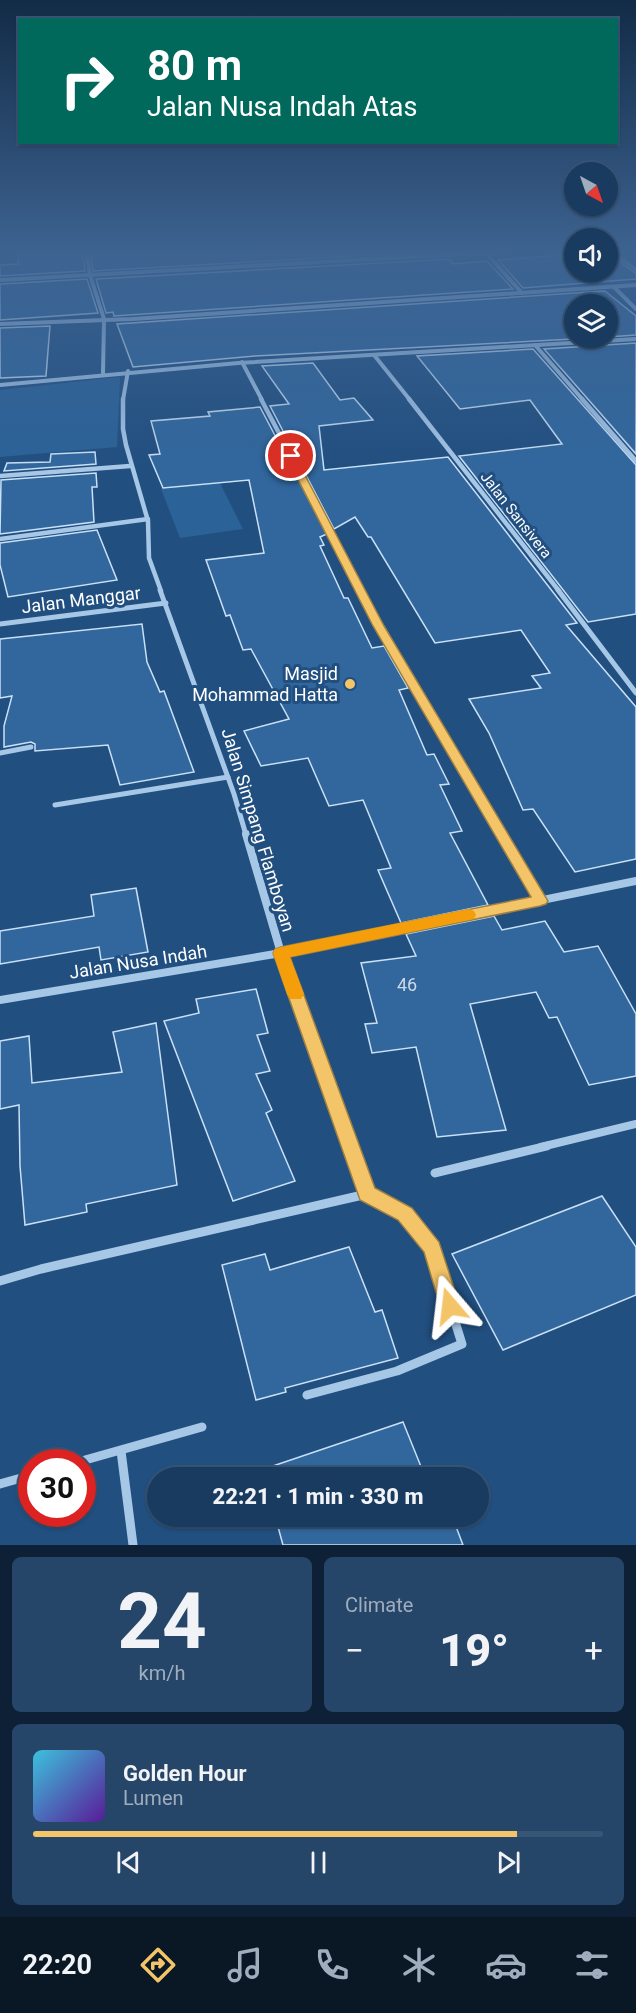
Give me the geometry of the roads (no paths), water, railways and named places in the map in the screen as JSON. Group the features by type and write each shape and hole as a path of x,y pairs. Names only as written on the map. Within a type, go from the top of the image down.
{"street":[{"path":"0,324 40,322"},
{"path":"103,373 104,322"},
{"path":"0,385 103,373 242,362 636,339"},
{"path":"536,345 636,461"},
{"name":"Jalan Sansivera","path":"374,354 533,556 636,693"},
{"path":"242,362 379,626 540,901"},
{"name":"Jalan Simpang Flamboyan","path":"128,371 124,384 124,444 148,519 149,558 228,777 281,953 367,1194"},
{"path":"0,476 130,466"},
{"path":"0,539 148,519"},
{"name":"Jalan Manggar","path":"0,624 166,603"},
{"path":"0,753 31,747"},
{"path":"55,805 228,777"},
{"name":"Jalan Nusa Indah","path":"0,1000 281,953 636,881"},
{"path":"435,1173 636,1124"},
{"path":"0,1281 41,1269 367,1194 405,1214 432,1248 462,1344 397,1371 307,1395"},
{"path":"96,1457 202,1427"},
{"path":"121,1451 133,1545"},
{"path":"0,1484 18,1479"}],"place":[{"name":"Masjid Mohammad Hatta","path":"350,684"}]}
